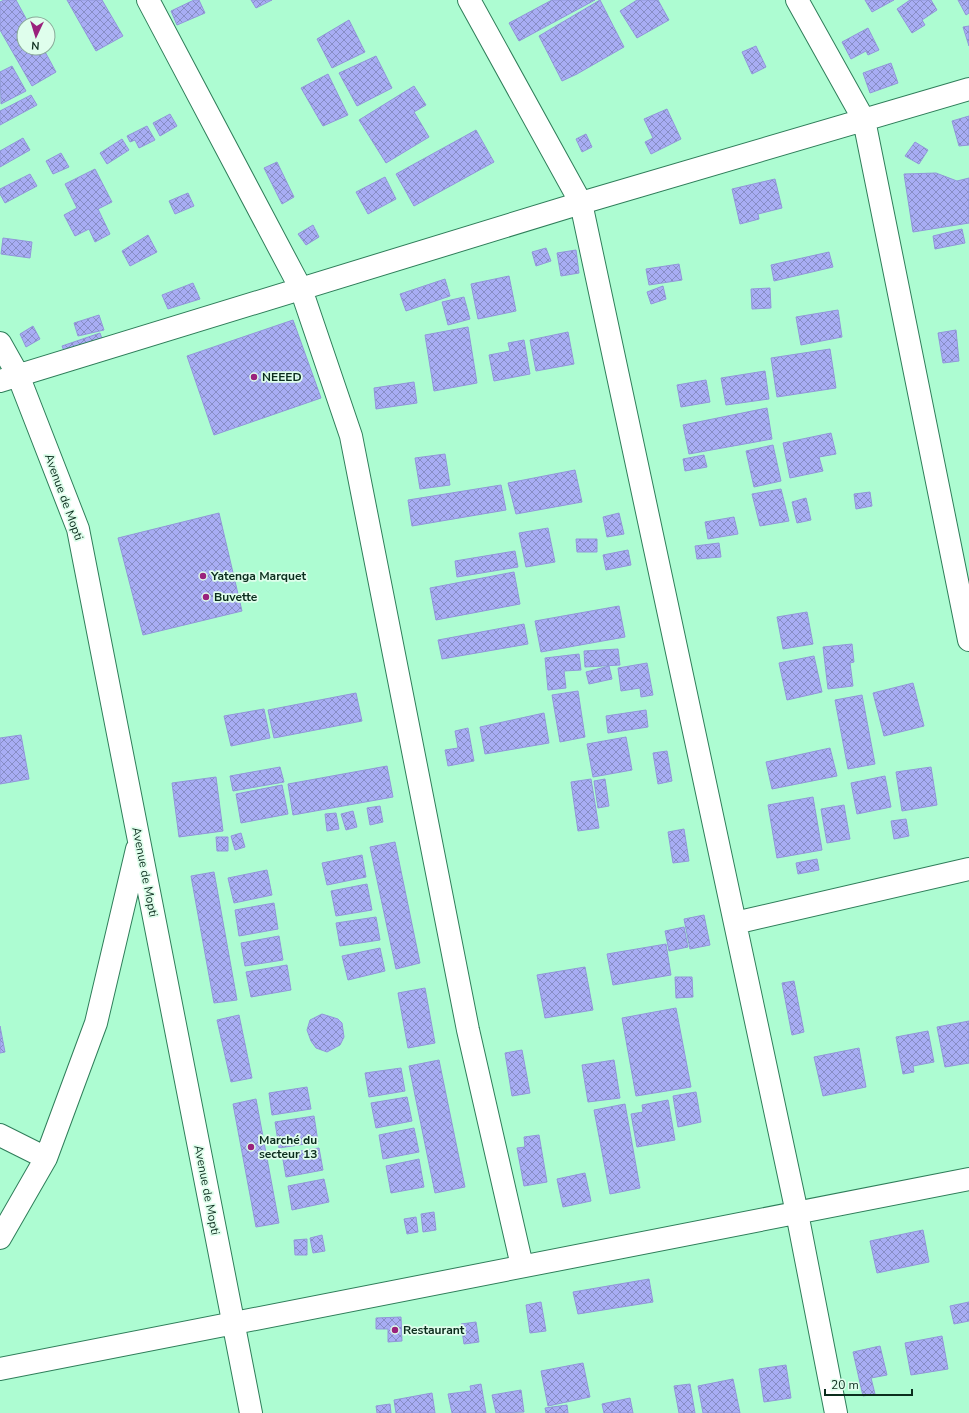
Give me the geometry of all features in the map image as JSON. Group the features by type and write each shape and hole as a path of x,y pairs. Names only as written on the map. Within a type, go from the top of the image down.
{"street":[{"path":"148,0 301,289 351,436 468,1030 522,1266"},
{"path":"469,0 582,204 796,1213 836,1413"},
{"path":"797,0 864,120 969,640"},
{"path":"9,378 582,204 969,90"},
{"name":"Avenue de Mopti","path":"0,343 9,378 78,529 251,1413"},
{"path":"0,1238 46,1158 96,1023 138,840"},
{"path":"735,923 969,869"},
{"path":"0,1135 46,1158"},
{"path":"0,1369 969,1179"}],"building":[{"path":"4,0 16,0 25,16 16,16 16,56 47,56 56,72 32,86 0,30 0,2"},
{"path":"67,0 102,0 123,36 96,51"},
{"path":"194,0 199,0 205,13 177,25 171,11"},
{"path":"251,0 272,0 256,8"},
{"path":"552,0 595,0 519,41 509,23"},
{"path":"600,0 624,47 562,81 539,36"},
{"path":"637,0 658,0 669,20 637,38 620,11"},
{"path":"865,0 894,0 872,12"},
{"path":"910,0 931,0 937,10 922,20 925,25 912,33 897,9"},
{"path":"958,0 969,0 969,13 966,15"},
{"path":"349,20 365,52 332,68 317,39"},
{"path":"969,26 969,46 963,27"},
{"path":"868,28 879,50 868,55 866,51 851,59 842,42"},
{"path":"756,46 766,67 752,74 742,52"},
{"path":"376,56 392,88 357,106 339,73"},
{"path":"891,63 898,83 870,93 863,73"},
{"path":"12,66 26,91 1,104 0,72"},
{"path":"328,74 348,115 323,126 301,88"},
{"path":"414,86 426,105 414,112 429,137 386,163 359,120"},
{"path":"31,95 37,105 0,125 0,111"},
{"path":"667,109 681,139 651,154 645,142 653,138 644,119"},
{"path":"170,114 177,126 160,136 153,123"},
{"path":"969,116 969,145 959,146 952,121"},
{"path":"147,126 155,140 139,148 135,140 130,142 127,136"},
{"path":"476,130 494,162 414,206 396,174"},
{"path":"586,134 592,147 582,152 576,139"},
{"path":"23,138 30,150 0,167 0,151"},
{"path":"122,139 129,150 107,164 100,153"},
{"path":"915,142 928,150 919,164 905,156"},
{"path":"61,153 69,167 53,174 46,161"},
{"path":"277,162 294,197 282,204 264,168"},
{"path":"95,169 112,202 98,209 110,234 95,242 89,229 75,236 64,215 77,208 65,184"},
{"path":"936,173 957,181 969,178 969,223 913,232 904,174"},
{"path":"30,174 37,186 5,203 0,194 0,189"},
{"path":"385,177 396,199 368,214 356,192"},
{"path":"775,179 782,208 758,214 759,219 740,224 732,189"},
{"path":"188,193 194,206 175,214 169,201"},
{"path":"313,225 319,237 306,245 298,234"},
{"path":"962,229 965,243 935,249 933,236"},
{"path":"148,235 157,252 130,266 122,251"},
{"path":"3,238 32,242 30,258 1,254"},
{"path":"546,248 551,261 536,266 532,252"},
{"path":"576,250 579,273 561,276 557,253"},
{"path":"829,252 833,267 774,281 771,265"},
{"path":"679,264 682,280 649,285 646,269"},
{"path":"509,276 516,311 478,319 471,284"},
{"path":"445,279 450,296 406,311 400,294"},
{"path":"193,283 200,299 168,309 162,295"},
{"path":"663,286 666,299 651,304 647,292"},
{"path":"770,288 771,308 752,309 751,289"},
{"path":"464,297 470,319 448,325 442,302"},
{"path":"838,310 842,337 801,345 796,317"},
{"path":"99,315 104,330 78,336 74,323"},
{"name":"NEEED","path":"293,320 321,398 214,435 187,356"},
{"path":"33,326 40,339 26,347 20,334"},
{"path":"468,327 477,383 434,391 425,335"},
{"path":"956,330 959,361 943,363 938,333"},
{"path":"568,332 574,364 536,371 530,340"},
{"path":"100,333 104,344 67,358 62,346"},
{"path":"524,340 530,374 494,381 489,355 510,351 508,343"},
{"path":"830,349 836,388 777,397 771,358"},
{"path":"765,371 769,399 726,405 721,378"},
{"path":"706,380 710,402 681,407 677,385"},
{"path":"414,382 417,403 376,409 374,388"},
{"path":"767,408 772,439 689,454 683,425"},
{"path":"831,433 836,454 819,457 823,471 790,478 783,443"},
{"path":"773,445 781,481 754,487 746,451"},
{"path":"445,454 450,485 420,489 415,458"},
{"path":"704,455 707,467 685,471 683,459"},
{"path":"575,470 582,502 516,514 508,483"},
{"path":"501,485 506,510 412,526 408,500"},
{"path":"781,489 789,521 760,526 752,494"},
{"path":"870,492 872,506 856,509 854,494"},
{"path":"806,498 811,520 797,523 792,502"},
{"path":"219,513 242,611 143,635 118,538"},
{"path":"619,513 624,534 607,537 603,517"},
{"path":"734,517 738,534 708,539 705,522"},
{"path":"548,528 555,562 526,567 519,533"},
{"path":"576,539 597,539 597,552 577,552"},
{"path":"719,543 721,557 697,559 695,546"},
{"path":"628,550 631,565 606,570 603,555"},
{"path":"515,551 518,567 457,577 455,561"},
{"path":"514,572 520,604 436,620 430,588"},
{"path":"619,606 625,637 541,652 535,621"},
{"path":"807,612 813,644 783,649 777,617"},
{"path":"524,624 528,644 442,659 438,640"},
{"path":"852,644 854,662 850,663 853,686 828,689 823,647"},
{"path":"618,649 620,665 585,667 584,651"},
{"path":"579,654 581,670 564,671 566,688 548,690 545,658"},
{"path":"814,656 822,692 787,700 779,663"},
{"path":"647,663 653,695 641,697 640,688 621,691 618,668"},
{"path":"609,666 612,679 589,684 586,672"},
{"path":"913,683 924,726 884,736 873,693"},
{"path":"578,691 585,737 560,742 552,695"},
{"path":"356,693 362,721 274,738 268,710"},
{"path":"862,695 875,764 848,769 835,700"},
{"path":"264,709 270,738 231,746 224,716"},
{"path":"646,710 648,727 608,733 606,716"},
{"path":"544,713 549,743 485,754 480,727"},
{"path":"468,728 474,761 448,766 445,750 458,748 455,731"},
{"path":"21,735 29,779 0,784 0,738"},
{"path":"626,737 632,770 593,777 587,744"},
{"path":"830,748 837,776 772,789 766,762"},
{"path":"667,751 672,781 658,784 653,753"},
{"path":"387,766 393,797 293,815 288,784"},
{"path":"280,767 284,782 233,791 230,776"},
{"path":"931,767 937,805 902,811 896,772"},
{"path":"885,776 891,807 857,814 851,783"},
{"path":"216,777 223,831 179,837 172,783"},
{"path":"591,779 599,828 578,831 571,782"},
{"path":"605,779 609,806 598,808 594,781"},
{"path":"282,785 288,814 241,823 236,794"},
{"path":"813,797 822,850 777,858 768,805"},
{"path":"844,805 850,839 827,843 821,809"},
{"path":"380,806 383,822 370,825 367,808"},
{"path":"353,811 357,827 346,830 341,814"},
{"path":"336,813 339,829 327,831 325,814"},
{"path":"906,819 909,836 894,839 891,821"},
{"path":"684,829 689,861 673,863 668,832"},
{"path":"241,833 245,847 235,850 231,836"},
{"path":"216,837 228,837 228,851 217,851"},
{"path":"395,842 420,963 396,969 370,847"},
{"path":"362,855 366,877 327,885 322,863"},
{"path":"817,859 819,870 798,874 796,863"},
{"path":"267,870 272,895 234,903 228,878"},
{"path":"214,872 237,1000 214,1003 191,876"},
{"path":"367,884 372,910 336,916 331,891"},
{"path":"274,903 278,929 239,936 235,910"},
{"path":"704,915 710,945 690,949 684,919"},
{"path":"376,917 380,940 340,946 336,923"},
{"path":"684,927 688,947 669,951 665,931"},
{"path":"279,936 283,960 245,966 241,943"},
{"path":"666,944 671,975 613,985 607,954"},
{"path":"380,948 385,971 348,980 342,956"},
{"path":"287,965 291,990 251,997 246,972"},
{"path":"585,967 593,1010 545,1018 537,975"},
{"path":"675,977 692,977 693,997 676,998"},
{"path":"794,981 804,1032 792,1035 782,983"},
{"path":"425,988 435,1043 408,1048 398,993"},
{"path":"676,1008 691,1087 636,1096 622,1018"},
{"path":"322,1014 338,1019 342,1023 344,1037 340,1045 327,1052 316,1048 311,1041 307,1030 310,1020"},
{"path":"239,1015 252,1078 231,1082 217,1020"},
{"path":"969,1021 969,1063 945,1067 937,1027"},
{"path":"0,1026 5,1052 0,1053"},
{"path":"928,1031 934,1062 913,1066 914,1072 903,1074 896,1037"},
{"path":"859,1048 866,1087 823,1096 814,1057"},
{"path":"522,1050 530,1093 512,1096 505,1053"},
{"path":"439,1060 465,1187 435,1193 409,1066"},
{"path":"614,1060 620,1098 588,1102 582,1065"},
{"path":"401,1068 405,1091 369,1097 365,1073"},
{"path":"307,1087 311,1109 272,1115 269,1093"},
{"path":"696,1092 701,1122 678,1127 673,1096"},
{"path":"407,1097 412,1121 376,1128 371,1103"},
{"path":"256,1099 279,1223 256,1227 233,1104"},
{"path":"668,1100 675,1140 637,1147 631,1114 643,1112 642,1105"},
{"path":"625,1104 640,1188 610,1194 594,1110"},
{"path":"314,1116 318,1142 279,1148 275,1122"},
{"path":"414,1128 419,1152 383,1159 379,1135"},
{"path":"539,1135 547,1182 524,1186 517,1148 525,1147 524,1137"},
{"path":"319,1148 323,1170 286,1177 282,1154"},
{"path":"419,1159 424,1187 391,1193 386,1166"},
{"path":"585,1173 591,1201 563,1207 557,1179"},
{"path":"324,1179 329,1202 292,1210 288,1186"},
{"path":"434,1212 436,1230 423,1232 421,1214"},
{"path":"416,1217 418,1232 407,1234 404,1219"},
{"path":"923,1230 929,1262 877,1273 870,1241"},
{"path":"322,1235 325,1251 313,1253 310,1238"},
{"path":"307,1239 307,1255 295,1255 294,1240"},
{"path":"649,1279 653,1302 578,1314 573,1292"},
{"path":"541,1302 546,1331 530,1333 526,1305"},
{"path":"969,1302 969,1321 954,1324 950,1306"},
{"path":"401,1317 402,1341 388,1342 388,1329 376,1329 376,1318"},
{"path":"476,1322 479,1342 464,1344 461,1324"},
{"path":"942,1336 948,1369 911,1375 905,1343"},
{"path":"880,1346 887,1375 871,1378 875,1394 863,1396 853,1352"},
{"path":"583,1363 590,1397 548,1406 541,1371"},
{"path":"786,1365 791,1398 764,1402 759,1369"},
{"path":"733,1379 740,1413 703,1413 698,1386"},
{"path":"481,1384 486,1413 452,1413 448,1394 471,1391 470,1386"},
{"path":"690,1384 695,1413 679,1413 674,1386"},
{"path":"521,1390 524,1412 496,1413 492,1395"},
{"path":"432,1393 435,1413 396,1413 394,1400"},
{"path":"630,1398 633,1413 604,1413 602,1404"},
{"path":"390,1404 391,1413 377,1413 376,1406"},
{"path":"567,1405 568,1413 546,1413 545,1408"}],"place":[{"name":"NEEED","path":"254,377"},
{"name":"Yatenga Marquet","path":"203,576"},
{"name":"Buvette","path":"206,597"},
{"name":"Marché du secteur 13","path":"251,1147"},
{"name":"Restaurant","path":"395,1330"}]}
